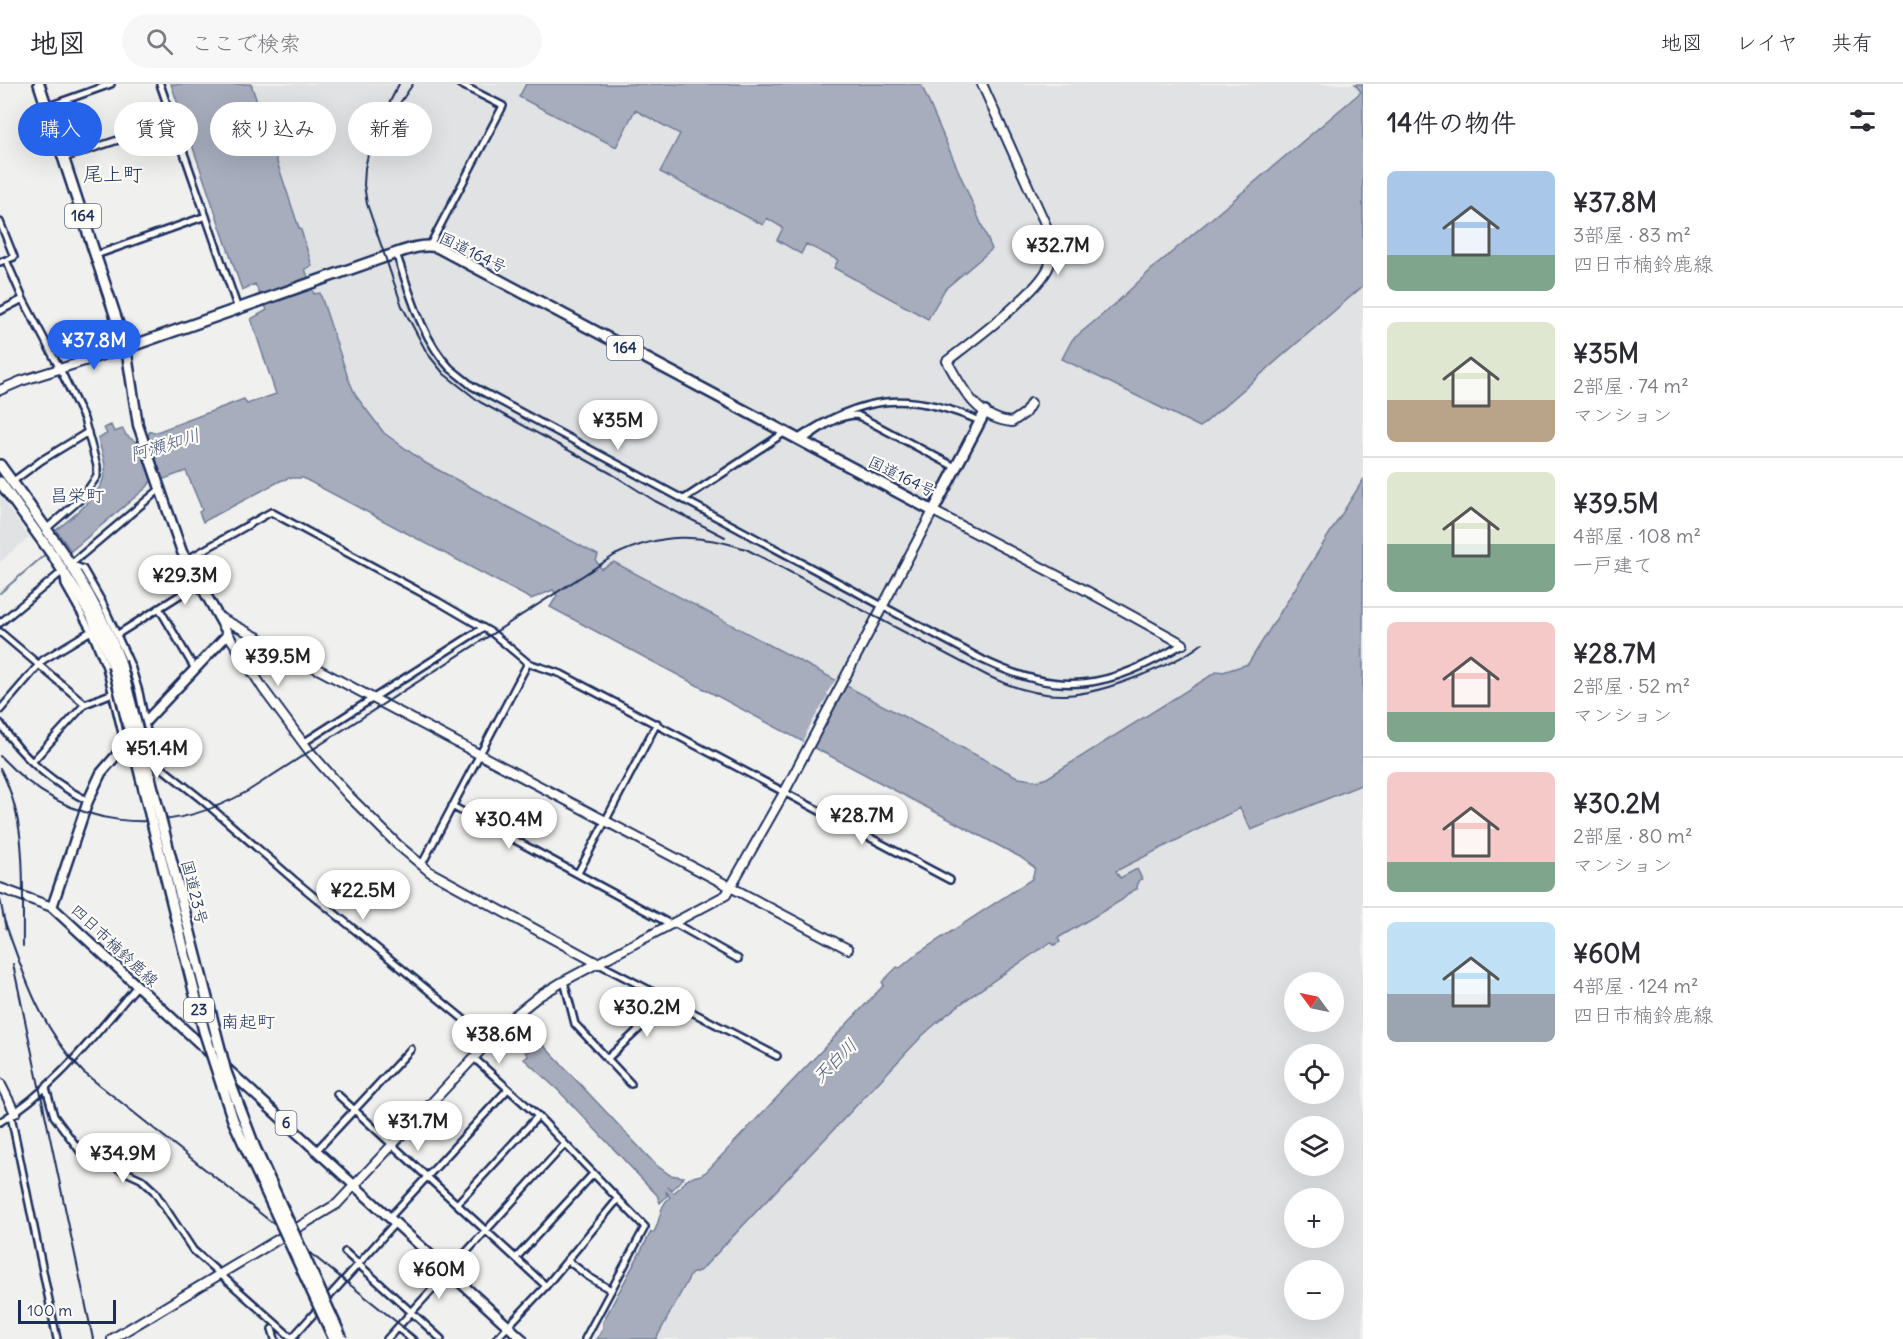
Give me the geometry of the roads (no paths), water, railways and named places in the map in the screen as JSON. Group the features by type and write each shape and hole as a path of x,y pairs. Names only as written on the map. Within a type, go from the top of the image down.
{"highway":[{"name":"164","path":"39,84 45,102"},
{"name":"164","path":"63,158 126,348"},
{"name":"国道164号","path":"126,348 396,254 430,245 933,511 985,412"},
{"name":"国道23号","path":"0,465 70,563 99,610 116,663 226,1072 255,1148 342,1339"},
{"name":"国道23号","path":"0,482 63,571 91,615 116,663 204,1031 233,1120 334,1339"}],"main road":[{"path":"126,348 138,425 159,486 186,560 228,634"},
{"name":"四日市楠鈴鹿線","path":"228,634 145,722 101,773 88,801 52,907 522,1339"}],"street":[{"path":"58,102 111,84"},
{"path":"160,84 166,102"},
{"path":"430,245 502,106 460,84"},
{"path":"982,84 1044,221 1052,245 1050,264 1046,274 1008,311 947,362 969,399 985,412 1003,422 1012,422 1025,413 1031,403"},
{"path":"63,158 114,141"},
{"path":"185,156 238,309"},
{"path":"96,255 206,216"},
{"path":"0,222 14,257 3,261 63,368 88,432 97,466 97,476 82,498 46,529"},
{"path":"396,254 422,324 432,343 449,367 472,386 1001,668 1054,684 1087,683 1105,679 1166,654 1183,644"},
{"path":"0,311 23,299"},
{"path":"0,390 126,348"},
{"path":"799,440 838,414 886,402 938,405 980,421"},
{"path":"799,440 829,423 856,415 955,467"},
{"path":"12,482 42,460 88,432"},
{"path":"684,499 784,433"},
{"path":"159,486 70,563 83,569 118,634 139,692 153,761 489,1041"},
{"path":"112,1339 337,1204 521,1009 564,981 726,895 732,888 785,790 933,511 1183,644"},
{"path":"186,560 271,512 439,602 483,628 516,651 528,663 561,674 657,723 950,880"},
{"path":"0,623 63,571"},
{"path":"63,571 65,585 91,631 106,668 125,746"},
{"path":"118,634 199,583"},
{"path":"159,608 195,669"},
{"path":"219,617 848,949"},
{"path":"303,743 483,628"},
{"path":"0,710 43,660 91,631"},
{"path":"0,632 85,704"},
{"path":"228,634 264,690 326,771 371,819 430,872 599,964 777,1056"},
{"path":"422,864 528,663"},
{"path":"32,762 85,704 113,693"},
{"path":"0,723 32,762 49,777 88,801"},
{"path":"578,873 657,723"},
{"path":"452,806 738,959"},
{"path":"0,888 52,907"},
{"path":"564,981 575,1024 631,1084"},
{"path":"0,1122 28,1104 46,1088 137,986"},
{"path":"607,1059 670,999"},
{"path":"316,1151 411,1049"},
{"path":"474,1058 538,1116 645,1227 585,1339"},
{"path":"0,1083 13,1114 57,1339"},
{"path":"46,1088 54,1116 80,1151 141,1179 154,1191 193,1250 292,1338 359,1264 428,1177 508,1089"},
{"path":"337,1094 546,1286"},
{"path":"457,1204 538,1116"},
{"path":"387,1339 565,1144"},
{"path":"516,1258 593,1174"},
{"path":"496,1339 546,1286 618,1199"},
{"path":"345,1252 441,1339"},
{"path":"567,1260 611,1290"},
{"path":"398,1328 411,1339"},
{"path":"272,1329 275,1339"}],"water":[{"name":"天白川","path":"171,84 251,84 257,102 210,102 210,156 275,156 312,266 305,269 314,294 320,293 356,396 384,433 427,464 598,555 596,561 601,569 614,562 1019,778 1039,781 1047,778 1218,671 1223,672 1248,664 1363,480 1363,784 1251,830 1240,808 1116,871 1120,878 1137,869 1142,879 1138,881 1137,889 1058,938 1060,942 1054,945 1051,942 985,986 923,1035 701,1270 691,1274 656,1339 597,1339 603,1328 603,1322 651,1232 654,1232 662,1209 670,1197 666,1191 667,1196 660,1203 657,1195 559,1091 524,1059 528,1056 525,1052 531,1050 531,1047 533,1049 543,1045 656,1165 670,1175 684,1177 673,1189 669,1188 674,1193 689,1178 707,1171 884,985 882,982 897,967 900,968 918,953 1032,879 1035,868 1020,857 550,607 557,596 553,590 531,599 303,478 289,478 280,481 203,522 199,512 202,510 201,507 186,471 153,483 151,481 147,487 71,551 56,530 88,502 101,485 105,466 98,438 107,434 104,428 111,425 114,432 123,429 126,435 136,442 148,436 150,431 154,433 244,399 247,404 276,394 251,319 267,310 255,284 242,290 196,156 198,156 198,102 177,102"},
{"path":"526,84 921,84 992,249 945,289 928,319 834,268 838,260 806,244 801,254 777,240 783,228 767,218 763,225 660,172 680,134 635,110 616,147 519,97"},
{"path":"1355,84 1363,84 1363,286 1200,427 1062,359 1072,340 1361,92"}],"waterway":[{"name":"阿瀬知川","path":"0,593 48,552"}],"railway":[{"path":"399,84 372,137 365,168 364,185 367,204 402,306 427,353 444,374 480,402 612,474 655,501 725,537"},
{"path":"401,102 413,84"},
{"path":"0,756 27,781 56,800 86,813 118,820 150,821 183,817 215,807 248,791 615,555 664,539 696,538 746,549 988,676 1029,691 1065,695 1101,689 1166,665 1203,643"},
{"path":"0,768 16,811 20,833 23,878 23,946"},
{"path":"0,899 6,929"},
{"path":"5,922 27,983 45,1020 68,1055 83,1072 418,1339"},
{"path":"13,964 93,1339"}],"district":[{"name":"尾上町","path":"113,174"},
{"name":"昌栄町","path":"77,496"},
{"name":"南起町","path":"248,1022"}]}
